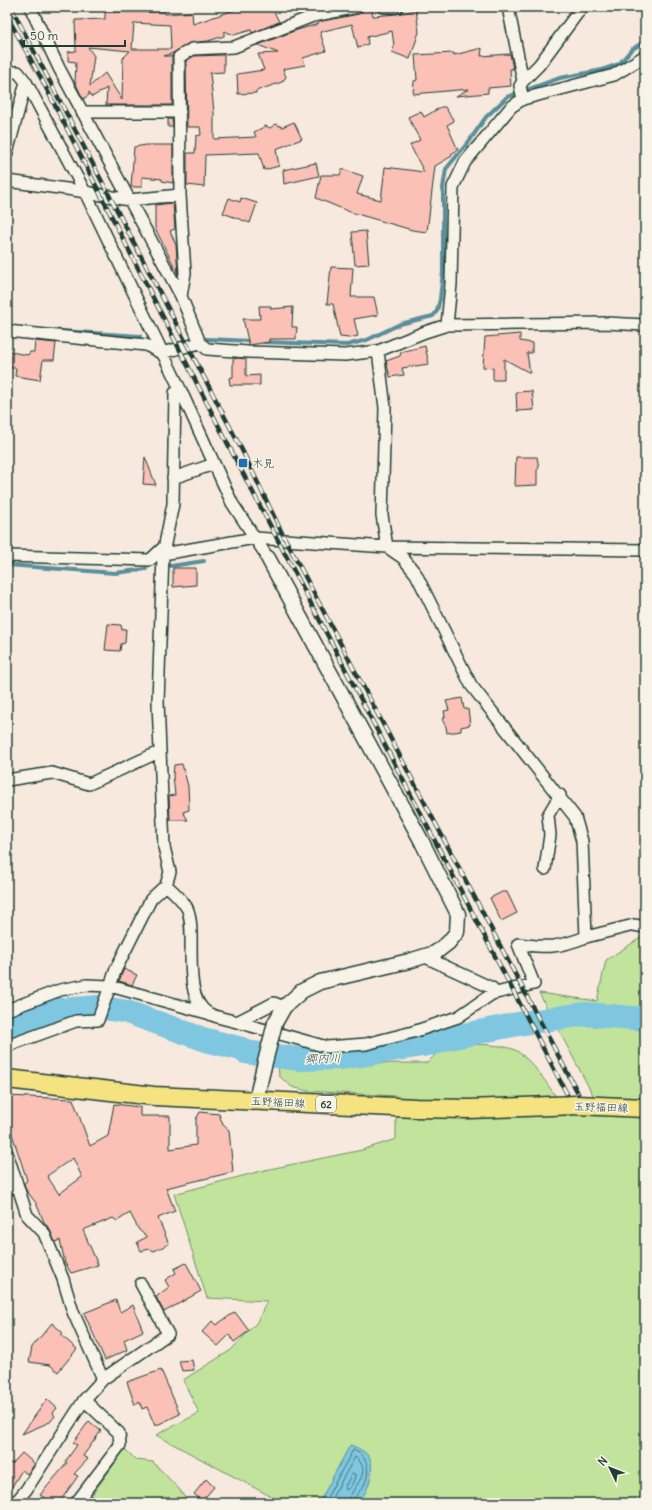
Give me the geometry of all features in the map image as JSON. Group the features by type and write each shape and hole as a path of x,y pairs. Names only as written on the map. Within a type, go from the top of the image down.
{"main road":[{"name":"玉野福田線","path":"7,1079 154,1096 416,1108 469,1109 577,1105 645,1108"}],"street":[{"path":"181,296 185,273 180,196 179,57 192,49 234,47 313,16 357,7"},
{"path":"384,7 397,7"},
{"path":"508,7 514,28 522,90"},
{"path":"447,325 451,284 453,187 465,162 511,107 539,65 582,7"},
{"path":"31,9 82,112 181,296 200,343 207,349 248,352 345,355 378,351 425,332 447,325 606,323 645,325"},
{"path":"522,90 614,74 645,56"},
{"path":"7,72 18,72 26,82 85,192 181,391 232,503 268,558 421,840 458,914 457,932 448,943 435,953 409,962 320,982 302,991 284,1007 276,1023 256,1100"},
{"path":"7,153 26,82"},
{"path":"82,112 180,112"},
{"path":"7,181 129,200 180,196"},
{"path":"7,331 146,345 161,352 200,343"},
{"path":"378,351 385,408 382,515 387,547 403,558 416,574 472,685 560,795 575,817 582,841 586,937"},
{"path":"7,1046 76,1021 98,1020 116,969 151,899 166,885 170,872 164,847 158,702 163,550 172,504 175,393 181,391"},
{"path":"173,478 214,464"},
{"path":"7,556 150,560 163,550 255,538 387,547 645,550"},
{"path":"7,780 52,773 89,784 159,752"},
{"path":"546,869 550,835 548,815 560,795"},
{"path":"166,885 179,897 187,908 194,989 200,1004 208,1013"},
{"path":"7,1010 60,990 86,985 109,988 185,1006 326,1047 366,1044 413,1032 458,1017 492,994 534,984 518,944 548,948 569,944 586,937 634,925 645,927"},
{"path":"424,956 482,982 492,988 492,994"},
{"path":"185,1006 194,989"},
{"path":"237,1022 274,1003 284,1007"},
{"path":"7,1153 27,1215 44,1233 63,1279 73,1312 103,1379"},
{"path":"7,1190 16,1181"},
{"path":"14,1503 26,1490 84,1400 103,1379 168,1334 141,1284"},
{"path":"76,1503 120,1445 119,1433 84,1400"}],"green space":[{"path":"645,935 645,1503 283,1503 156,1435 199,1413 183,1380 231,1350 257,1322 267,1301 207,1298 174,1194 265,1170 362,1150 396,1139 396,1096 307,1091 292,1087 279,1076 278,1064 427,1063 439,1051 450,1047 469,1044 502,1046 517,1051 529,1061 557,1098 594,1097 539,993 597,1001 606,960"},
{"path":"125,1449 136,1460 153,1462 180,1490 188,1503 86,1503"}],"water":[{"path":"350,1445 362,1450 370,1459 371,1477 363,1497 354,1503 319,1503"}],"building":[{"path":"243,7 272,7 279,22 252,33 251,30 234,35 224,31 224,36 208,41 189,43 173,53 164,56 172,56 172,105 106,105 107,88 92,97 89,92 89,95 83,99 75,82 76,62 68,61 68,52 76,51 75,20 105,19 105,12 165,12 165,14 192,12 193,24","holes":["134,23 170,25 171,49 132,49","88,47 130,51 123,58 122,100 105,73 90,86 94,56"]},
{"path":"364,7 371,7 373,16 397,14 416,10 419,32 410,59 392,52 394,46 392,31 367,37 368,44 358,48 352,24 320,32 326,51 303,58 305,65 283,69 286,77 282,82 256,91 256,93 238,94 237,74 264,70 258,54 278,53 258,45 294,31 318,24 318,22 359,14 362,12"},
{"path":"482,48 481,56 510,54 513,69 510,69 511,86 488,88 488,93 456,96 469,89 413,94 414,81 417,80 415,55 454,53 454,55"},
{"path":"224,55 224,72 210,73 214,112 214,139 256,137 254,132 266,126 270,128 276,124 282,127 294,122 302,139 276,149 279,166 264,170 259,153 205,155 204,187 187,185 187,153 195,153 196,136 201,135 200,127 187,127 186,61 194,56"},
{"path":"441,107 445,107 454,121 447,125 458,150 451,154 452,156 435,166 427,232 412,230 350,212 316,198 321,175 340,175 342,169 363,176 357,194 381,200 385,167 424,172 410,145 420,140 408,117 421,111 424,117"},
{"path":"168,119 172,119 173,127 168,127"},
{"path":"146,145 173,145 173,183 162,181 162,179 142,177 142,187 131,187 134,147"},
{"path":"316,163 319,176 284,184 283,170"},
{"path":"229,198 240,202 241,198 257,203 250,223 223,213"},
{"path":"173,203 175,229 170,231 176,245 178,274 155,228 155,205"},
{"path":"366,231 369,264 355,265 352,232"},
{"path":"331,267 353,268 351,297 374,297 378,315 354,319 358,336 349,338 340,337 333,304 327,304"},
{"path":"259,306 271,306 271,309 293,307 292,327 297,327 296,339 269,339 269,342 249,345 243,319 260,319"},
{"path":"520,334 520,341 532,343 532,353 527,353 530,373 504,359 504,380 493,380 493,368 483,367 485,337"},
{"path":"35,341 56,343 54,360 43,360 40,380 15,376 16,368 8,368 10,352 28,355 30,352 34,352"},
{"path":"425,346 429,364 402,368 404,375 390,377 386,361 400,356 401,352"},
{"path":"233,359 246,359 246,376 260,375 260,385 230,385 229,378 233,377"},
{"path":"532,391 534,410 517,411 516,392"},
{"path":"145,457 156,485 143,484"},
{"path":"516,457 537,457 539,468 537,470 537,485 515,486"},
{"path":"173,568 196,568 196,585 173,587"},
{"path":"108,624 121,625 122,630 126,629 125,643 121,644 120,651 105,650"},
{"path":"462,698 464,709 468,709 470,725 461,727 461,731 447,733 442,719 445,717 444,711 449,710 446,701"},
{"path":"182,764 188,786 189,810 183,812 188,820 170,820 169,796 175,795 173,776 174,765"},
{"path":"502,892 507,892 517,913 501,921 490,898"},
{"path":"124,969 137,975 132,985 119,981"},
{"path":"7,1096 73,1099 90,1146 108,1136 114,1104 140,1107 140,1116 170,1116 170,1149 196,1145 196,1119 200,1112 219,1114 223,1125 229,1130 233,1172 166,1188 175,1211 158,1218 169,1244 154,1251 150,1249 141,1251 137,1242 147,1237 139,1230 130,1213 117,1221 113,1218 83,1230 98,1265 71,1273 65,1263 60,1240 55,1242 36,1203 26,1190 24,1184 27,1180 7,1119","holes":["73,1158 82,1177 59,1194 47,1176"]},
{"path":"186,1263 201,1291 164,1312 156,1297 169,1287 165,1280 176,1273 174,1269"},
{"path":"116,1300 120,1312 133,1305 143,1331 124,1340 127,1350 105,1360 84,1313"},
{"path":"235,1312 249,1331 234,1342 229,1335 218,1346 202,1332 212,1321 216,1325"},
{"path":"52,1323 63,1333 61,1335 77,1349 58,1372 50,1365 29,1362 32,1347"},
{"path":"192,1360 194,1370 182,1371 179,1361"},
{"path":"161,1370 180,1414 155,1426 147,1407 142,1409 139,1401 135,1405 127,1382"},
{"path":"47,1399 57,1408 53,1413 55,1416 50,1422 22,1434"},
{"path":"89,1421 101,1431 83,1456 88,1459 74,1474 78,1476 59,1503 53,1503 40,1495 67,1463 65,1462 77,1445 73,1443"},
{"path":"22,1453 35,1464 27,1474 22,1470 7,1495 7,1461 12,1464"},
{"path":"206,1479 214,1487 202,1501 194,1494"}],"waterway":[{"path":"263,342 347,345 367,340 400,324 433,316 437,311 440,299 443,272 443,188 446,169 470,140 486,117 507,97 560,78 602,70 619,64 631,50 645,41"},
{"path":"47,330 140,336"},
{"path":"206,339 252,341"},
{"path":"171,566 204,561"},
{"path":"7,565 115,573 146,569"},
{"name":"郷内川","path":"7,1028 61,1010 99,1007 127,1012 206,1040 242,1049 245,1052 299,1059 342,1058 435,1043 449,1038 523,1023 585,1014 645,1019"}],"railway":[{"path":"11,7 243,452 281,531 578,1093"},
{"path":"7,16 42,80 235,458 567,1094"}],"place":[{"name":"木見","path":"243,463"}]}
